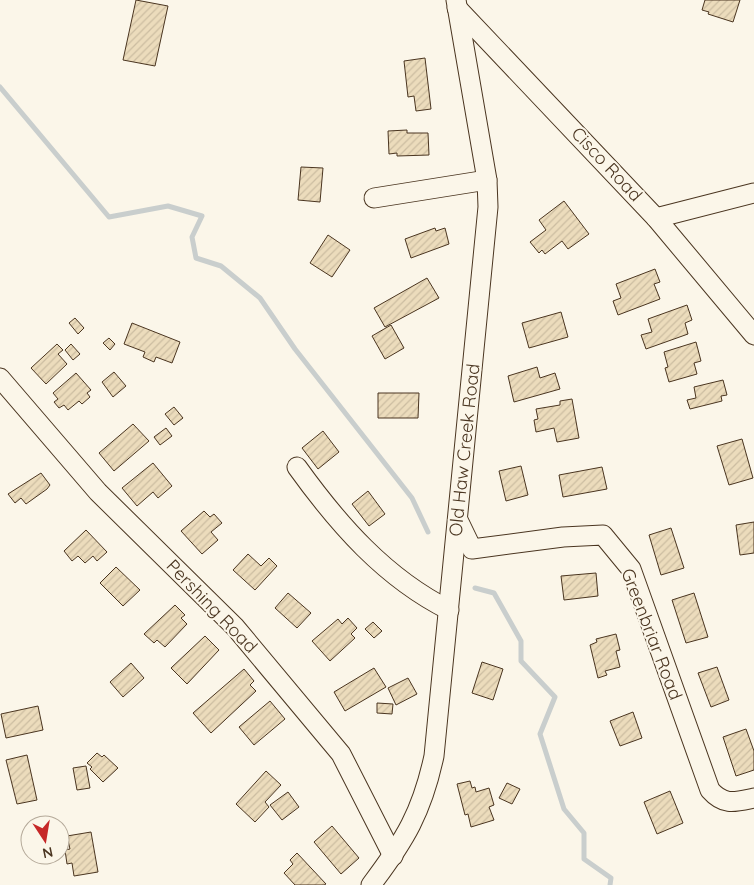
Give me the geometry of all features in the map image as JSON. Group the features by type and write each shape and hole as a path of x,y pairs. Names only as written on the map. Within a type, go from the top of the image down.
{"street":[{"name":"Old Haw Creek Road","path":"371,885 393,856 417,815 430,777 434,756 458,520 488,207 487,180 456,3"},
{"name":"Cisco Road","path":"456,3 656,218 754,335"},
{"path":"374,198 487,180"},
{"path":"656,218 754,193"},
{"name":"Pershing Road","path":"0,378 98,492 235,626 341,754 393,856"},
{"path":"297,467 319,498 379,563 404,585 449,610"},
{"name":"Greenbriar Road","path":"458,520 472,549 563,537 603,535 631,568 710,790 718,800 733,802 754,798"}],"building":[{"path":"136,0 168,6 155,66 123,60"},
{"path":"705,0 740,0 733,22 708,14 709,12 702,10"},
{"path":"425,58 431,109 416,111 414,96 408,97 404,61"},
{"path":"407,130 407,133 428,133 429,155 397,156 397,153 389,154 388,131"},
{"path":"301,167 323,168 320,202 298,200"},
{"path":"564,201 589,234 568,249 562,241 545,254 542,250 539,253 530,242 546,230 539,220"},
{"path":"435,228 436,231 445,228 449,244 411,258 405,239"},
{"path":"328,235 350,250 332,277 310,263"},
{"path":"655,269 660,282 654,284 660,299 618,315 613,301 621,298 616,284"},
{"path":"427,278 439,298 385,327 374,308"},
{"path":"687,305 692,320 685,323 688,334 646,349 641,335 652,332 648,319"},
{"path":"561,312 568,337 529,348 522,323"},
{"path":"75,318 84,328 78,334 69,323"},
{"path":"132,323 180,342 172,363 156,357 154,362 143,357 145,352 124,344"},
{"path":"391,325 404,348 385,359 372,336"},
{"path":"109,338 115,344 110,350 103,343"},
{"path":"696,342 701,361 694,363 697,374 669,382 665,368 668,367 664,352"},
{"path":"57,344 63,350 58,354 67,364 46,384 31,368"},
{"path":"71,344 80,354 73,360 65,350"},
{"path":"537,367 540,378 555,373 560,389 514,402 508,376"},
{"path":"114,372 126,386 113,397 102,382"},
{"path":"76,373 91,390 87,393 90,397 82,404 79,401 68,410 64,405 59,408 54,402 58,399 53,393"},
{"path":"723,380 727,395 721,396 722,401 690,409 687,400 696,398 694,387"},
{"path":"378,393 419,393 418,418 378,418"},
{"path":"572,399 579,438 557,442 554,428 536,432 534,420 538,419 536,409 560,405 560,401"},
{"path":"174,407 183,418 174,425 165,414"},
{"path":"133,424 149,441 114,471 99,453"},
{"path":"166,428 172,436 160,445 154,437"},
{"path":"323,431 339,452 318,469 302,448"},
{"path":"742,439 753,478 729,485 717,446"},
{"path":"153,463 172,486 158,498 153,492 137,506 122,488"},
{"path":"521,466 528,495 506,501 499,471"},
{"path":"602,467 607,489 563,497 559,475"},
{"path":"41,473 50,485 47,489 26,504 21,498 15,503 8,494"},
{"path":"368,491 385,514 369,526 352,504"},
{"path":"204,511 210,517 214,514 222,523 211,532 218,540 202,554 181,531"},
{"path":"754,522 754,553 740,555 736,525"},
{"path":"671,528 684,568 661,575 649,535"},
{"path":"86,530 107,552 97,561 93,556 85,563 78,556 72,561 64,551"},
{"path":"248,554 261,566 269,558 277,566 255,590 233,570"},
{"path":"116,567 140,590 123,606 100,583"},
{"path":"596,573 598,596 564,600 561,576"},
{"path":"288,593 311,613 297,628 275,608"},
{"path":"694,593 708,637 686,643 672,600"},
{"path":"175,605 185,615 181,618 187,624 165,647 157,640 154,643 144,634"},
{"path":"348,618 357,628 351,634 355,638 330,661 312,641 338,619 342,624"},
{"path":"373,622 382,631 374,638 365,629"},
{"path":"616,634 620,650 616,651 620,667 605,671 607,675 598,678 590,645 597,642 596,639"},
{"path":"205,636 219,650 187,684 171,668"},
{"path":"482,662 503,669 493,700 472,693"},
{"path":"131,663 144,678 123,697 110,682"},
{"path":"717,667 729,700 711,707 698,673"},
{"path":"374,668 386,687 345,711 334,692"},
{"path":"244,669 254,681 250,685 256,691 211,733 193,713"},
{"path":"408,678 417,694 396,705 388,688"},
{"path":"270,701 285,719 254,745 239,727"},
{"path":"377,703 393,704 392,714 377,713"},
{"path":"38,706 43,730 6,738 1,714"},
{"path":"633,712 642,738 620,746 610,721"},
{"path":"746,729 754,751 754,770 736,776 723,737"},
{"path":"97,753 102,757 104,755 118,768 103,782 90,769 92,767 87,763"},
{"path":"27,755 37,800 17,804 6,760"},
{"path":"86,766 90,788 77,790 73,768"},
{"path":"266,771 281,785 265,802 269,807 255,822 236,804"},
{"path":"470,781 472,788 475,787 476,792 489,788 494,805 489,807 494,820 471,827 468,814 465,815 457,784"},
{"path":"507,783 520,789 512,804 499,798"},
{"path":"670,791 683,823 657,834 644,802"},
{"path":"288,792 299,807 282,820 270,805"},
{"path":"332,826 359,858 341,874 314,842"},
{"path":"91,832 98,872 74,876 72,863 70,863 70,836"},
{"path":"297,853 326,884 295,885 284,873 293,864 290,860"}],"waterway":[{"path":"0,87 109,217 168,206 202,216 192,237 196,258 221,266 260,298 295,349 412,498 428,532"},
{"path":"475,588 494,593 521,641 521,661 555,697 540,734 564,809 584,833 584,859 611,878 610,885"}]}
